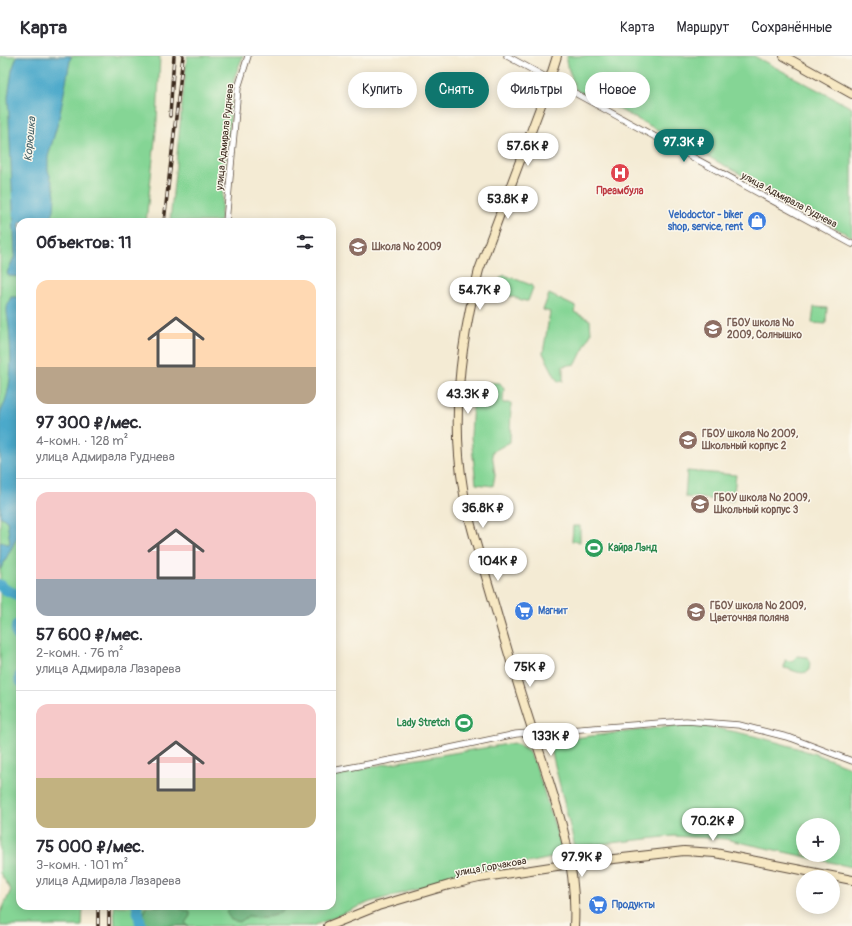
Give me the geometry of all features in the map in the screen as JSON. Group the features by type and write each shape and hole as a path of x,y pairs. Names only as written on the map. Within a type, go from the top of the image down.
{"street":[{"name":"улица Адмирала Руднева","path":"226,218 238,88 248,56"},
{"name":"улица Адмирала Руднева","path":"507,56 535,72"},
{"path":"551,72 556,56"},
{"path":"784,56 852,94"},
{"name":"улица Адмирала Руднева","path":"577,95 852,244"},
{"path":"539,108 479,270 472,298 460,376 458,407 462,480 467,508 533,733 557,808 570,864 574,926"},
{"path":"336,769 417,755 516,734 686,721 739,725 791,738 852,761"},
{"name":"улица Горчакова","path":"328,926 378,906 448,885 492,876 570,864 645,855 697,851 764,861 852,880"}],"green space":[{"path":"0,56 160,56 157,122 146,218 16,218 16,910 83,910 82,926 0,926 0,914 11,890 0,873"},
{"path":"187,56 243,56 234,78 220,218 170,218"},
{"path":"567,56 754,56 852,108 852,237 733,170 616,108 650,108 650,72 585,72 585,95 577,91 577,72 570,72 566,62"},
{"path":"505,275 531,285 533,288 528,301 498,292 497,288 501,277"},
{"path":"549,294 576,307 574,312 590,320 591,333 576,364 563,366 563,381 558,382 543,353 550,312 543,310"},
{"path":"814,307 827,308 826,324 812,323"},
{"path":"474,382 500,383 504,389 503,403 511,403 510,442 492,452 495,475 493,486 476,484 471,437"},
{"path":"687,471 736,475 733,501 685,497"},
{"path":"573,526 580,526 580,542 572,541"},
{"path":"797,656 807,657 810,661 809,671 800,673 784,668 785,660 792,661"},
{"path":"692,724 733,731 774,741 813,753 852,768 852,867 829,862 840,862 840,818 796,818 796,855 725,839 673,836 575,847 549,741"},
{"path":"514,743 527,749 535,763 561,846 556,857 470,875 370,902 313,926 115,926 114,910 336,910 336,772"},
{"path":"145,910 190,911 190,916 185,923 189,926 146,926 143,917"},
{"path":"227,910 282,910 278,914 268,917 248,916 240,922 231,920 226,912"}],"water":[{"path":"17,56 71,56 59,119 48,157 48,170 55,196 54,210 51,218 16,218 16,277 9,276 7,273 15,255 8,97 12,70"},
{"path":"11,297 16,297 16,540 0,570 0,542 10,543 7,521 0,516 0,413 8,393 10,382 10,349 7,315"}],"waterway":[{"name":"Корюшка","path":"0,585 4,589 16,594"},
{"name":"Корюшка","path":"138,910 141,926"}],"railway":[{"path":"170,116 174,56"},
{"path":"164,218 183,56"},
{"path":"98,910 98,926"},
{"path":"109,910 109,926"}],"place":[{"name":"Преамбула","path":"620,173"},
{"name":"Velodoctor - biker shop, service, rent","path":"757,221"},
{"name":"Школа № 2009","path":"358,247"},
{"name":"ГБОУ школа № 2009, Солнышко","path":"713,329"},
{"name":"ГБОУ школа № 2009, Школьный корпус 2","path":"688,440"},
{"name":"ГБОУ школа № 2009, Школьный корпус 3","path":"700,504"},
{"name":"Кайра Лэнд","path":"594,548"},
{"name":"Магнит","path":"524,611"},
{"name":"ГБОУ школа № 2009, Цветочная поляна","path":"696,612"},
{"name":"Lady Stretch","path":"464,723"},
{"name":"Продукты","path":"598,905"}]}
